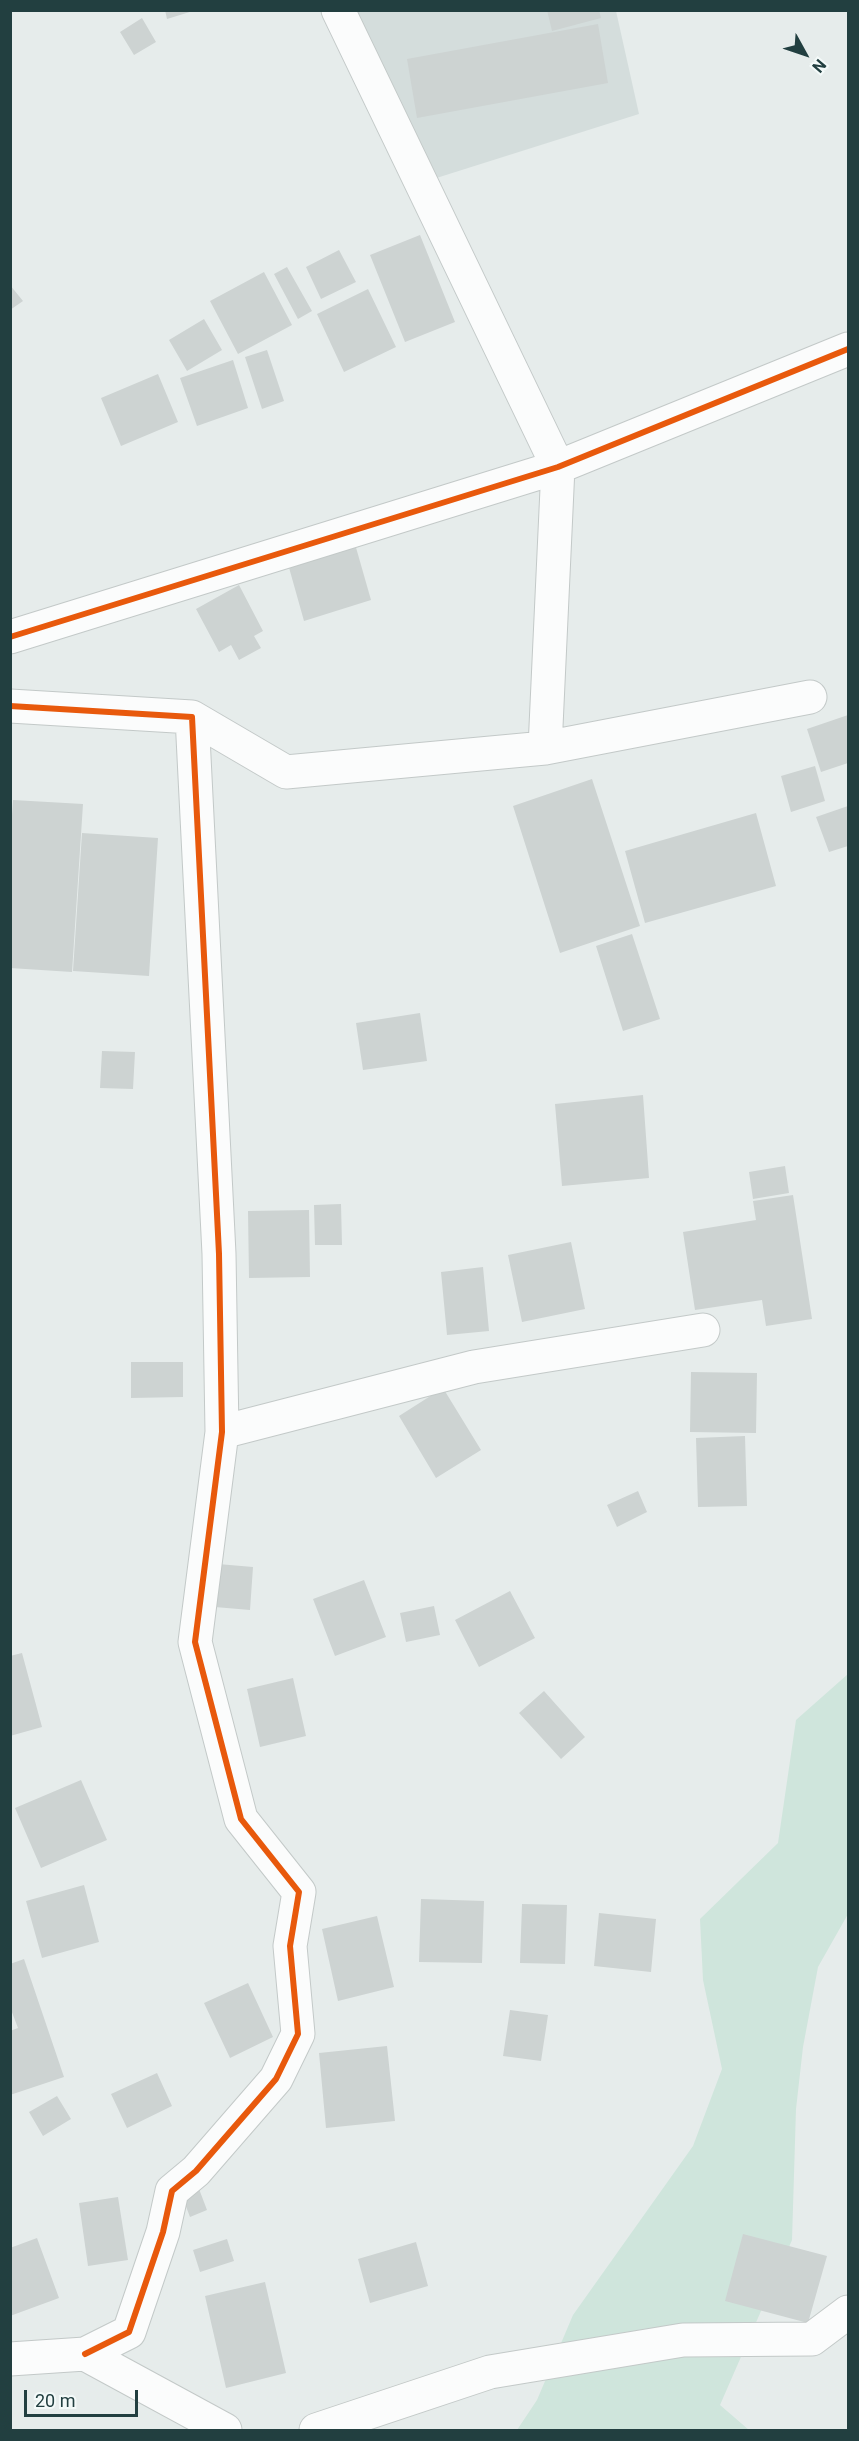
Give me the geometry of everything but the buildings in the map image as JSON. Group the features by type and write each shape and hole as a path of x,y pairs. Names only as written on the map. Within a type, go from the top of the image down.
{"street":[{"path":"338,10 558,467 545,748"},
{"path":"10,637 558,467 849,350"},
{"path":"10,706 192,717 286,772 545,748 810,697"},
{"path":"10,2359 85,2354 129,2332 163,2232 172,2191 196,2170 276,2079 298,2034 291,1946 299,1892 240,1819 195,1642 222,1432 219,1254 192,717"},
{"path":"222,1432 474,1367 703,1330"},
{"path":"316,2430 490,2372 683,2340 812,2338 849,2312"},
{"path":"85,2354 225,2430"}],"shaded area":[{"path":"350,11 616,11 639,114 427,181"}],"green space":[{"path":"848,1674 848,1914 818,1967 803,2047 796,2109 792,2240 720,2405 749,2430 517,2430 537,2400 573,2315 693,2146 722,2069 703,1980 700,1919 778,1843 796,1720"}],"cycle path":[{"path":"10,637 558,467 848,349"},
{"path":"10,706 192,717 219,1254 222,1432 195,1642 241,1819 299,1892 290,1946 298,2034 276,2079 196,2171 172,2191 163,2232 129,2332 85,2354"}]}
